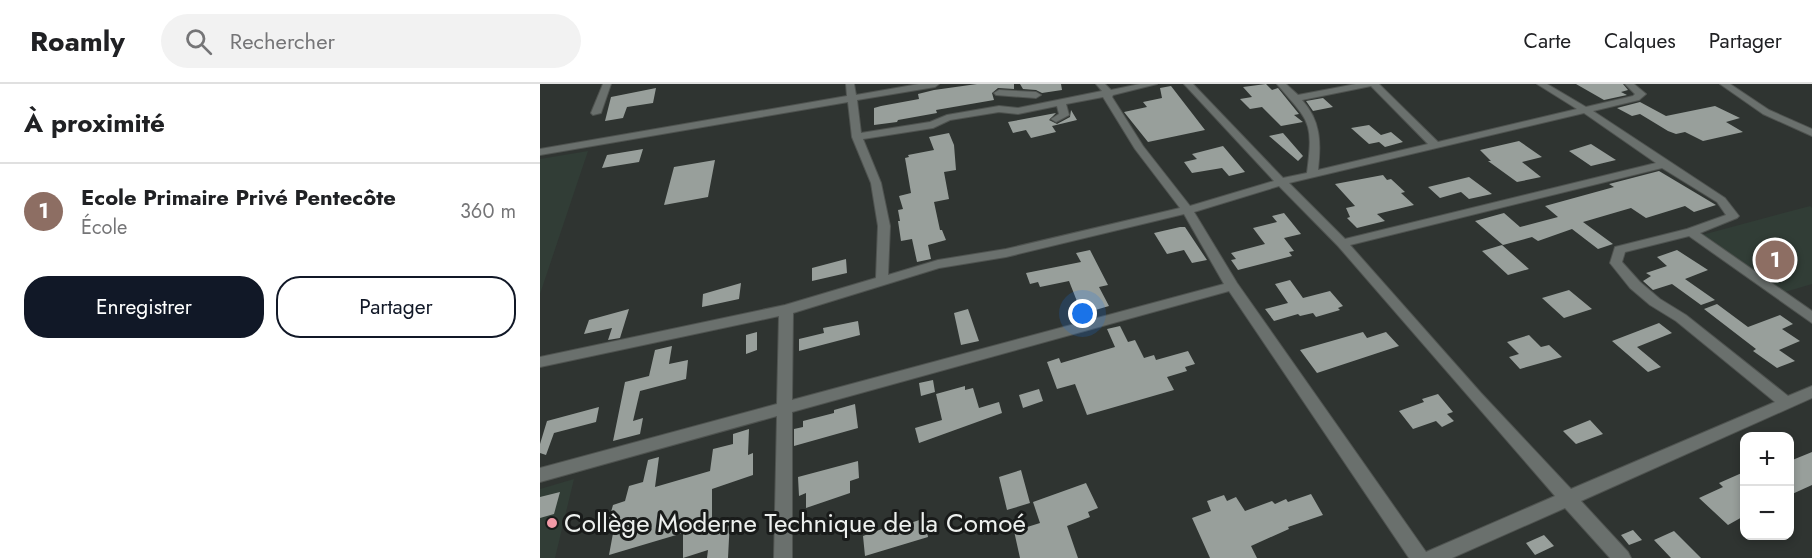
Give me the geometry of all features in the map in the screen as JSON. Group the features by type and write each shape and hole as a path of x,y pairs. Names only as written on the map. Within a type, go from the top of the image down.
{"street":[{"path":"596,113 607,84"},
{"path":"850,84 857,137 876,183 884,226 882,280"},
{"path":"540,152 935,84"},
{"path":"1100,84 1109,93"},
{"path":"857,137 933,125 947,118 999,109 1018,111 1153,84"},
{"path":"1188,84 1281,183 1342,243 1476,397 1622,558"},
{"path":"1281,84 1312,117 1316,142 1312,175"},
{"path":"1296,98 1372,84 1435,145"},
{"path":"1541,84 1636,142 1664,164 1721,200 1733,216 1691,232 1619,250 1616,263 1642,291 1681,318 1787,403"},
{"path":"540,362 786,310 938,264 1006,253 1187,210 1312,175 1636,98 1641,94 1629,84"},
{"path":"1724,84 1766,112 1812,133"},
{"path":"999,89 1039,107"},
{"path":"999,89 1004,106 999,109"},
{"path":"1109,93 1107,97 1139,147 1187,210 1232,286 1420,558"},
{"path":"1011,94 1036,95"},
{"path":"1056,119 1064,115 1062,103"},
{"path":"1342,243 1664,164"},
{"path":"1691,232 1812,318"},
{"path":"540,476 1232,286"},
{"path":"783,558 786,310"},
{"path":"1432,558 1812,392"}],"shaded area":[{"path":"588,151 540,294 540,159"},
{"path":"1810,206 1812,208 1812,284 1785,292 1702,235"},
{"name":"Collège Moderne Technique de la Comoé","path":"574,479 555,558 540,558 540,489"}],"building":[{"path":"977,84 1014,84 1014,89 998,88 992,93 994,100 936,110 937,113 874,125 874,108 919,99 918,94 934,90"},
{"path":"1020,84 1061,84 1062,90 1042,93 1023,89"},
{"path":"1266,84 1272,90 1278,88 1299,114 1294,115 1303,122 1281,126 1262,107 1250,109 1240,99 1252,97 1243,87"},
{"path":"1576,84 1623,84 1628,90 1621,92 1627,95 1604,100"},
{"path":"1171,86 1205,130 1148,142 1124,112 1147,107 1143,102 1162,98 1160,88"},
{"path":"656,88 653,103 627,107 623,118 605,121 611,97"},
{"path":"1323,98 1333,107 1313,111 1306,101"},
{"path":"1640,102 1666,116 1715,106 1740,118 1726,122 1743,132 1703,141 1685,132 1676,134 1668,131 1640,114 1632,116 1617,108"},
{"path":"1071,110 1077,120 1052,126 1056,132 1031,138 1026,130 1013,133 1008,122 1056,113 1049,120 1057,124 1070,117"},
{"path":"1369,125 1381,135 1391,132 1403,142 1385,147 1379,142 1369,144 1351,128"},
{"path":"949,133 954,145 956,170 944,172 949,199 934,202 940,230 946,240 928,245 931,259 917,262 912,239 901,241 898,221 900,221 898,210 903,209 899,196 911,193 905,158 909,157 908,155 934,150 929,137"},
{"path":"1283,133 1303,156 1298,161 1269,136"},
{"path":"1519,141 1542,157 1522,162 1541,177 1517,182 1488,161 1491,161 1480,150"},
{"path":"1591,144 1616,160 1591,166 1569,151"},
{"path":"1223,146 1245,172 1229,176 1222,168 1192,173 1184,162 1197,159 1192,154"},
{"path":"643,149 639,162 602,168 607,155"},
{"path":"715,160 708,197 664,205 674,167"},
{"path":"1659,171 1716,205 1694,212 1685,206 1646,218 1631,208 1583,222 1613,244 1598,249 1572,229 1538,241 1532,237 1503,245 1475,221 1504,213 1520,227 1558,217 1545,206 1614,187 1609,184"},
{"path":"1383,175 1405,192 1401,193 1414,205 1377,214 1385,221 1357,228 1347,218 1350,217 1346,208 1355,206 1335,184"},
{"path":"1469,177 1492,194 1469,199 1461,192 1440,198 1428,187"},
{"path":"1284,213 1301,234 1284,238 1294,251 1289,252 1292,256 1238,270 1231,260 1236,259 1231,253 1265,244 1253,228 1277,222 1272,216"},
{"path":"1185,227 1207,260 1192,263 1184,250 1167,254 1154,233"},
{"path":"1502,245 1529,269 1508,275 1482,251"},
{"path":"1090,250 1108,285 1099,287 1109,306 1082,314 1069,281 1040,287 1038,282 1030,284 1026,273 1081,262 1076,253"},
{"path":"1677,250 1708,270 1685,279 1715,300 1701,305 1672,284 1653,290 1643,281 1651,276 1646,273 1667,266 1657,257"},
{"path":"846,259 847,273 812,281 812,268"},
{"path":"1290,280 1303,298 1330,291 1343,306 1338,308 1340,310 1316,317 1313,313 1300,316 1298,314 1274,321 1265,309 1288,303 1275,284"},
{"path":"741,283 739,299 702,307 703,294"},
{"path":"1569,290 1592,309 1564,318 1542,298"},
{"path":"1717,304 1748,327 1780,315 1793,324 1782,329 1800,341 1779,350 1795,361 1777,368 1753,351 1756,349 1704,309"},
{"path":"629,309 620,338 608,340 612,328 584,334 589,320"},
{"path":"968,309 979,341 961,345 954,313"},
{"path":"858,321 860,335 799,351 799,339 824,333 823,328"},
{"path":"1659,323 1672,333 1637,347 1661,367 1648,372 1612,341"},
{"path":"1120,326 1128,342 1135,340 1144,358 1154,355 1156,360 1188,351 1195,364 1185,367 1187,371 1167,377 1174,390 1087,415 1075,384 1057,389 1047,362 1059,358 1061,363 1115,347 1107,329"},
{"path":"757,332 757,350 746,354 746,335"},
{"path":"1363,332 1367,338 1386,332 1399,346 1317,373 1300,350"},
{"path":"1529,335 1541,347 1549,345 1562,357 1520,369 1509,357 1519,354 1507,342"},
{"path":"672,346 669,364 688,360 686,379 640,391 633,421 643,418 640,434 613,441 625,382 649,376 655,350"},
{"path":"933,380 935,392 921,396 919,383"},
{"path":"965,386 965,390 973,388 979,408 999,402 1002,413 919,443 915,428 942,420 936,394"},
{"path":"1039,389 1043,401 1023,408 1019,395"},
{"path":"1438,394 1453,412 1447,414 1454,421 1442,427 1436,421 1413,429 1399,411 1424,402 1422,399"},
{"path":"855,404 858,428 794,446 794,429 803,427 803,421 834,413 834,410"},
{"path":"599,407 596,422 554,433 546,455 540,453 540,444 547,421"},
{"path":"1590,420 1603,434 1576,444 1563,431"},
{"path":"749,429 748,455 753,453 753,475 712,489 712,525 730,519 728,558 707,558 708,550 683,558 683,533 609,555 616,517 609,519 613,505 625,501 629,486 643,482 648,460 659,457 655,487 710,471 713,449 733,444 733,434"},
{"path":"1812,452 1812,485 1794,493 1794,486 1794,459"},
{"path":"858,461 859,478 850,481 850,493 806,508 806,493 799,496 798,477"},
{"path":"1021,470 1030,503 1007,510 999,477"},
{"path":"1740,474 1740,518 1728,525 1699,498 1723,487 1719,483"},
{"path":"1086,483 1098,508 1088,512 1090,517 1067,526 1078,558 1020,558 1014,531 1040,523 1033,502"},
{"path":"560,492 554,514 540,518 540,497"},
{"path":"1311,494 1323,515 1288,527 1289,529 1251,546 1257,558 1210,558 1192,518 1211,511 1207,501 1224,495 1227,501 1236,497 1245,511 1272,501 1275,504 1286,499 1288,502"},
{"path":"925,518 928,537 865,556 863,536 898,523 899,527"},
{"path":"1633,530 1642,540 1629,545 1621,535"},
{"path":"1674,531 1701,558 1671,558 1654,540"},
{"path":"1544,535 1554,546 1535,555 1526,543"}],"place":[{"name":"Ecole Primaire Privé Pentecôte","path":"1775,260"},
{"name":"Collège Moderne Technique de la Comoé","path":"552,523"}]}
